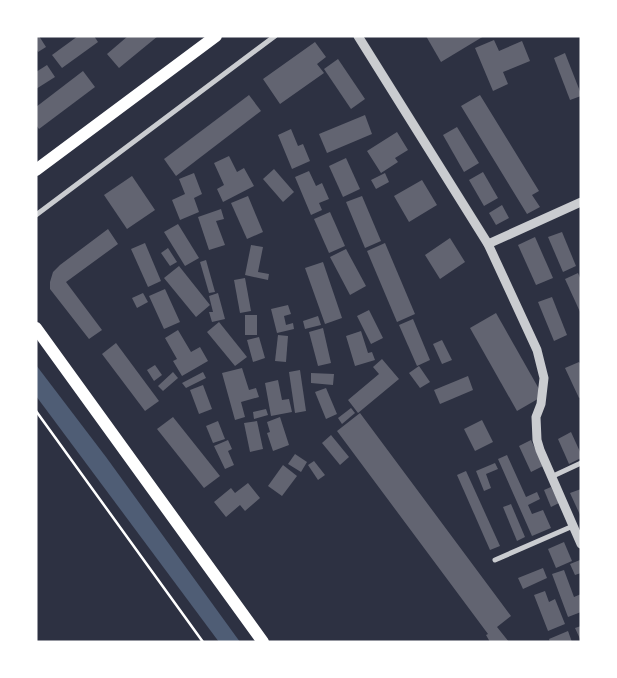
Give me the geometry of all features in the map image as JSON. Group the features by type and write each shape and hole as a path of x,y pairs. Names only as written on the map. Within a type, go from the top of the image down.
{"main road":[{"path":"36,170 216,36"},
{"path":"36,328 263,642"}],"street":[{"path":"36,215 274,36"},
{"path":"358,36 488,244 537,350 544,378 541,404 536,417 537,440 551,477 581,544"},
{"path":"488,244 581,202"},
{"path":"551,477 581,463"},
{"path":"495,560 573,526"}],"path":[{"path":"36,412 203,642"}],"water":[{"path":"36,365 106,457 240,642 219,642 36,396"}],"building":[{"path":"36,36 39,36 46,47 38,52 36,48"},
{"path":"78,36 94,36 98,42 62,68 52,55"},
{"path":"128,36 158,36 119,68 107,54"},
{"path":"426,36 484,36 441,62"},
{"path":"494,40 499,51 522,41 530,61 503,72 508,84 493,91 475,48"},
{"path":"315,42 326,57 317,64 324,73 280,104 263,79"},
{"path":"565,53 581,94 581,96 570,100 554,58"},
{"path":"338,59 365,99 351,109 324,69"},
{"path":"47,65 55,77 36,89 36,72"},
{"path":"83,71 95,87 39,129 36,125 36,107"},
{"path":"249,95 261,111 176,176 164,159"},
{"path":"480,95 539,191 532,195 540,207 527,214 461,106"},
{"path":"365,115 372,134 327,153 319,134"},
{"path":"457,127 479,163 464,172 443,135"},
{"path":"291,129 298,146 303,144 310,161 292,169 278,135"},
{"path":"397,132 408,150 395,158 398,162 381,173 367,151"},
{"path":"229,156 237,172 244,168 254,186 223,202 217,189 224,185 214,163"},
{"path":"346,158 360,189 343,197 329,166"},
{"path":"274,169 294,192 283,202 263,179"},
{"path":"309,171 316,186 322,183 329,199 319,203 322,210 311,215 295,177"},
{"path":"483,172 498,198 484,206 469,180"},
{"path":"194,173 202,194 194,198 199,212 180,220 172,200 185,194 179,179"},
{"path":"385,173 389,182 376,189 371,180"},
{"path":"132,176 155,210 127,229 104,195"},
{"path":"422,180 437,205 409,222 394,196"},
{"path":"248,196 263,232 247,239 231,203"},
{"path":"362,196 381,241 365,248 346,202"},
{"path":"502,205 509,218 496,225 489,213"},
{"path":"221,209 224,219 216,221 225,245 209,250 198,217"},
{"path":"330,212 345,246 329,253 314,219"},
{"path":"178,224 199,258 185,266 164,232"},
{"path":"108,229 118,244 66,282 102,330 89,339 50,289 50,282 53,272 60,265"},
{"path":"562,232 576,266 563,272 548,237"},
{"path":"535,237 553,278 536,285 518,245"},
{"path":"450,238 465,262 440,279 425,255"},
{"path":"145,243 161,281 148,287 131,249"},
{"path":"385,243 415,314 397,322 367,251"},
{"path":"251,245 263,247 258,272 269,274 268,280 245,275"},
{"path":"168,248 177,262 170,266 161,253"},
{"path":"346,249 366,286 350,295 330,257"},
{"path":"206,260 215,292 209,293 200,262"},
{"path":"323,262 342,318 325,324 305,268"},
{"path":"179,266 210,305 196,317 164,278"},
{"path":"578,273 581,280 581,314 565,279"},
{"path":"245,278 251,311 240,313 234,280"},
{"path":"165,289 180,322 164,329 149,296"},
{"path":"143,293 148,302 137,308 132,298"},
{"path":"218,293 225,319 212,322 209,312 213,312 209,296"},
{"path":"552,297 567,335 554,341 538,302"},
{"path":"288,305 291,314 284,316 286,325 293,323 294,329 277,333 271,309"},
{"path":"369,310 383,338 371,344 357,316"},
{"path":"496,313 543,396 517,411 470,328"},
{"path":"245,315 257,315 257,335 245,335"},
{"path":"318,316 321,325 305,329 303,321"},
{"path":"413,319 430,360 417,366 399,325"},
{"path":"219,322 247,357 235,366 207,332"},
{"path":"323,328 331,363 318,366 309,332"},
{"path":"178,330 191,352 200,347 208,361 182,376 173,361 177,359 165,338"},
{"path":"361,331 368,353 372,352 375,360 355,366 346,336"},
{"path":"278,335 288,336 286,362 275,361"},
{"path":"259,337 265,358 253,362 247,340"},
{"path":"442,340 452,360 442,364 433,344"},
{"path":"116,343 159,401 145,411 102,354"},
{"path":"382,359 399,379 358,413 348,400 379,374 373,367"},
{"path":"579,362 581,365 581,397 579,398 565,368"},
{"path":"155,365 162,375 154,381 147,370"},
{"path":"419,366 430,382 420,388 409,373"},
{"path":"242,368 249,390 256,388 259,397 241,402 245,417 235,420 222,373"},
{"path":"300,370 306,411 295,413 289,372"},
{"path":"173,372 178,378 163,391 158,386"},
{"path":"203,372 206,378 186,388 182,383"},
{"path":"311,373 334,374 333,385 311,383"},
{"path":"468,376 473,390 440,404 434,390"},
{"path":"278,380 282,400 289,399 292,412 271,416 265,383"},
{"path":"203,385 212,409 199,414 190,390"},
{"path":"326,388 337,414 326,419 315,392"},
{"path":"351,408 355,413 342,424 338,418"},
{"path":"266,409 268,415 254,419 253,412"},
{"path":"360,413 511,616 497,627 509,642 490,642 486,635 488,634 337,431"},
{"path":"173,417 220,476 204,488 157,429"},
{"path":"280,417 289,445 273,451 267,433 270,432 267,422"},
{"path":"482,420 493,442 475,451 464,429"},
{"path":"218,421 225,439 213,443 206,426"},
{"path":"257,421 263,449 250,452 244,423"},
{"path":"571,432 581,458 569,464 558,439"},
{"path":"331,435 349,457 340,465 322,443"},
{"path":"228,440 232,449 228,451 234,465 225,469 214,446"},
{"path":"531,440 543,466 531,472 519,446"},
{"path":"295,454 307,462 301,472 288,464"},
{"path":"507,455 526,497 537,492 540,499 528,505 532,514 543,510 551,528 532,536 498,459"},
{"path":"314,461 325,475 318,480 308,465"},
{"path":"495,463 498,469 486,474 491,488 484,491 476,471"},
{"path":"283,465 297,476 282,496 268,486"},
{"path":"466,471 500,546 490,550 457,475"},
{"path":"248,483 260,498 245,511 240,505 226,517 214,502 231,488 235,493"},
{"path":"551,487 559,503 551,507 544,490"},
{"path":"581,489 581,517 570,493"},
{"path":"511,504 525,537 517,541 503,507"},
{"path":"564,542 572,561 556,568 548,549"},
{"path":"580,560 581,573 575,575 570,564"},
{"path":"543,568 547,578 523,589 518,578"},
{"path":"564,570 574,597 581,594 581,612 568,617 552,574"},
{"path":"545,591 549,602 555,599 565,624 548,631 534,595"},
{"path":"581,626 581,641 575,628"},
{"path":"568,631 572,642 550,642 549,639"}]}
